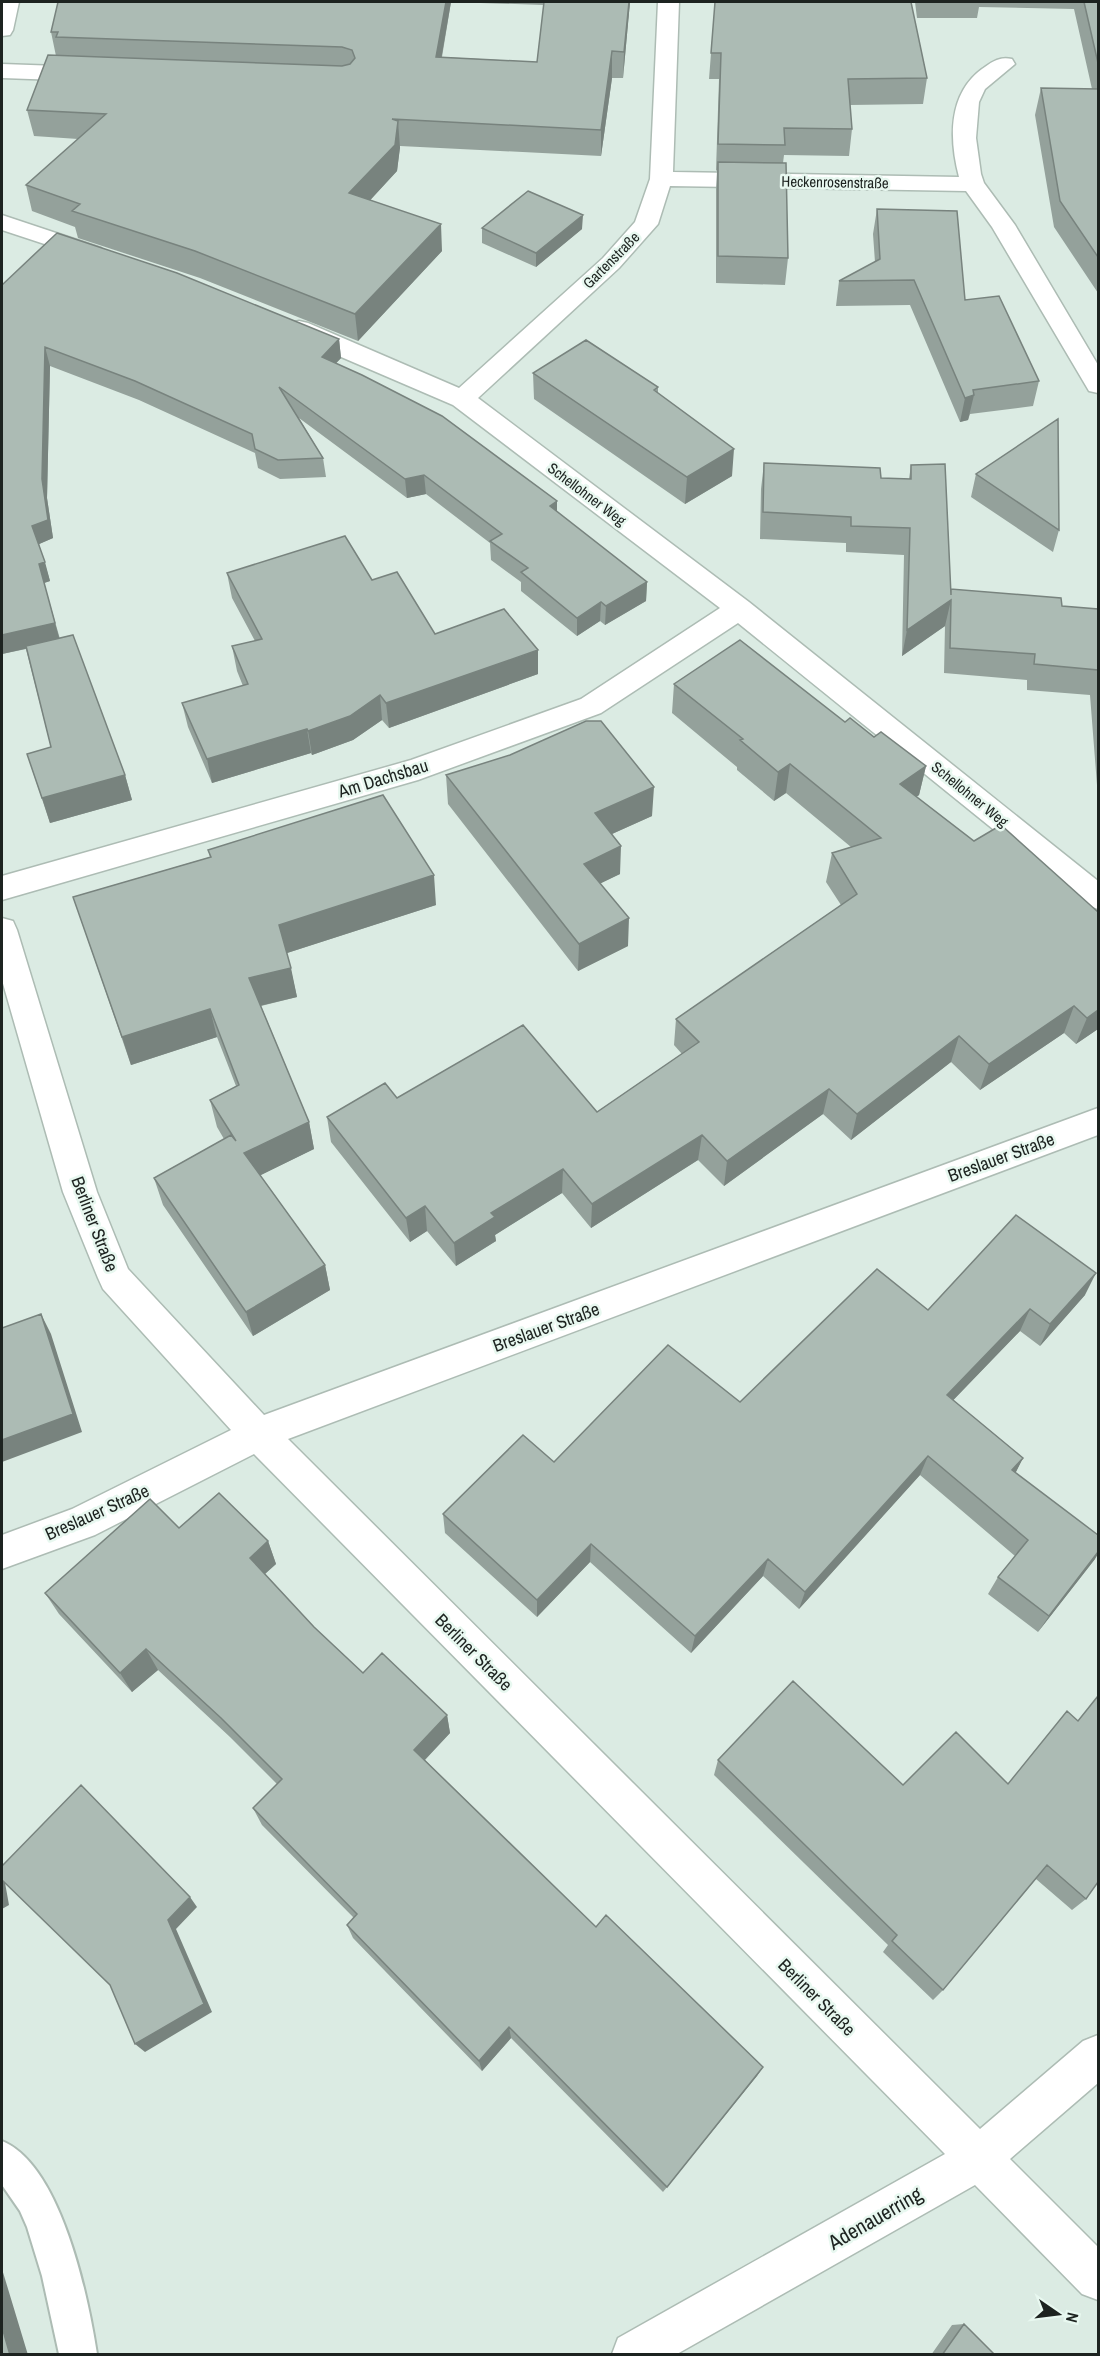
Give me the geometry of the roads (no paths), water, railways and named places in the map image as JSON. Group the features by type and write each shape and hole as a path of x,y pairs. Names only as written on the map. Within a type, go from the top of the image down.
{"street":[{"path":"2,30 8,2"},
{"name":"Gartenstraße","path":"462,399 611,263 646,224 661,179 668,2"},
{"path":"1004,64 972,90 964,129 966,163 973,184 1003,225 1098,385"},
{"path":"2,71 108,75"},
{"name":"Heckenrosenstraße","path":"661,179 973,184"},
{"path":"2,222 111,259"},
{"name":"Schellohner Weg","path":"276,320 462,399 739,609 1098,897"},
{"name":"Am Dachsbau","path":"2,888 418,769 591,706 739,609"},
{"name":"Berliner Straße","path":"2,930 80,1192 115,1278 258,1434 1098,2278"},
{"name":"Breslauer Straße","path":"2,1552 82,1523 258,1434 1098,1121"},
{"name":"Adenauerring","path":"634,2355 978,2159 1098,2056"}],"lane":[{"path":"2,2159 24,2180 47,2226 78,2355"}]}
